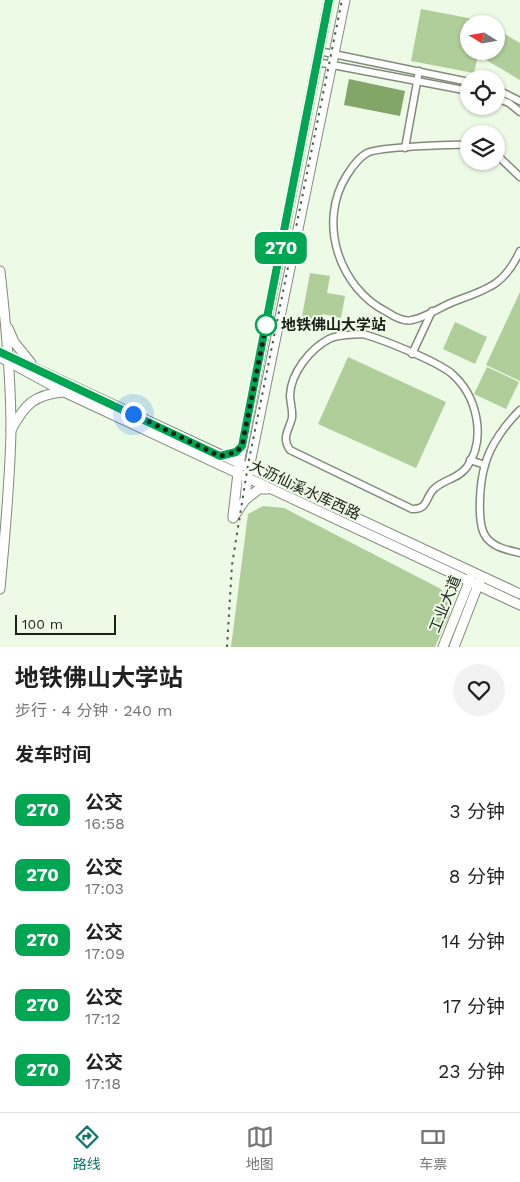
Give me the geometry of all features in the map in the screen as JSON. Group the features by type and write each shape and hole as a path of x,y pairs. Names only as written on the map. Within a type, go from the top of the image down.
{"street":[{"path":"270,489 259,489 245,500 233,518 242,446 329,0"},
{"path":"245,500 248,473 344,0"},
{"path":"319,51 460,80"},
{"path":"317,62 460,89"},
{"path":"405,148 419,71"},
{"path":"505,94 520,101"},
{"path":"505,101 520,112"},
{"path":"460,145 368,152 354,165 342,183 336,206 335,245 346,274 359,292 375,306 395,317 410,321 486,289 511,271 520,251"},
{"path":"505,163 520,177"},
{"path":"0,271 6,323 4,357 11,430 9,485 0,589"},
{"path":"412,354 432,311"},
{"path":"6,323 14,342 35,367"},
{"path":"363,334 382,339 412,354 450,372 469,395 476,412 478,426 477,444 470,460 456,478 434,488 425,506 418,510 412,509 290,450 286,445 285,439 292,416 290,395 295,375 305,360 328,340 344,335 363,334"},
{"path":"4,357 35,367 218,460 239,464 248,473 476,579 520,594"},
{"name":"大沥仙溪水库西路","path":"4,357 64,392 218,460 237,474 248,473 270,489 476,579 520,605"},
{"path":"11,430 30,402 45,394 64,392"},
{"path":"520,410 507,423 485,465 479,504 480,523 485,536 494,546 520,554"},
{"path":"218,460 236,452 242,446"},
{"path":"218,460 228,473 235,492"},
{"path":"470,460 485,465"},
{"name":"工业大道","path":"443,647 476,579"},
{"name":"工业大道","path":"454,647 476,579"}],"shaded area":[{"path":"421,9 460,16 460,60 477,60 475,70 460,70 411,61"},
{"path":"505,34 520,43 520,80 486,60 505,60"},
{"path":"349,79 405,91 400,116 344,105"},
{"path":"310,273 330,276 327,293 345,296 341,318 323,314 321,326 301,322"},
{"path":"520,292 520,381 486,365"},
{"path":"455,322 487,337 475,364 443,349"},
{"path":"348,357 446,402 416,468 318,424"},
{"path":"487,367 519,382 506,409 474,394"},
{"path":"263,506 284,508 441,589 451,603 449,616 435,647 231,647 248,514"}],"railway":[{"path":"251,419 332,0"},
{"path":"227,647 232,565 248,465 342,0"}],"bus line":[{"name":"270","path":"0,352 8,354 220,456 236,452 242,446 329,0"}],"place":[{"name":"地铁佛山大学站","path":"266,325"}],"route":[{"path":"133,414 220,456 236,452 242,446 266,325"}]}
